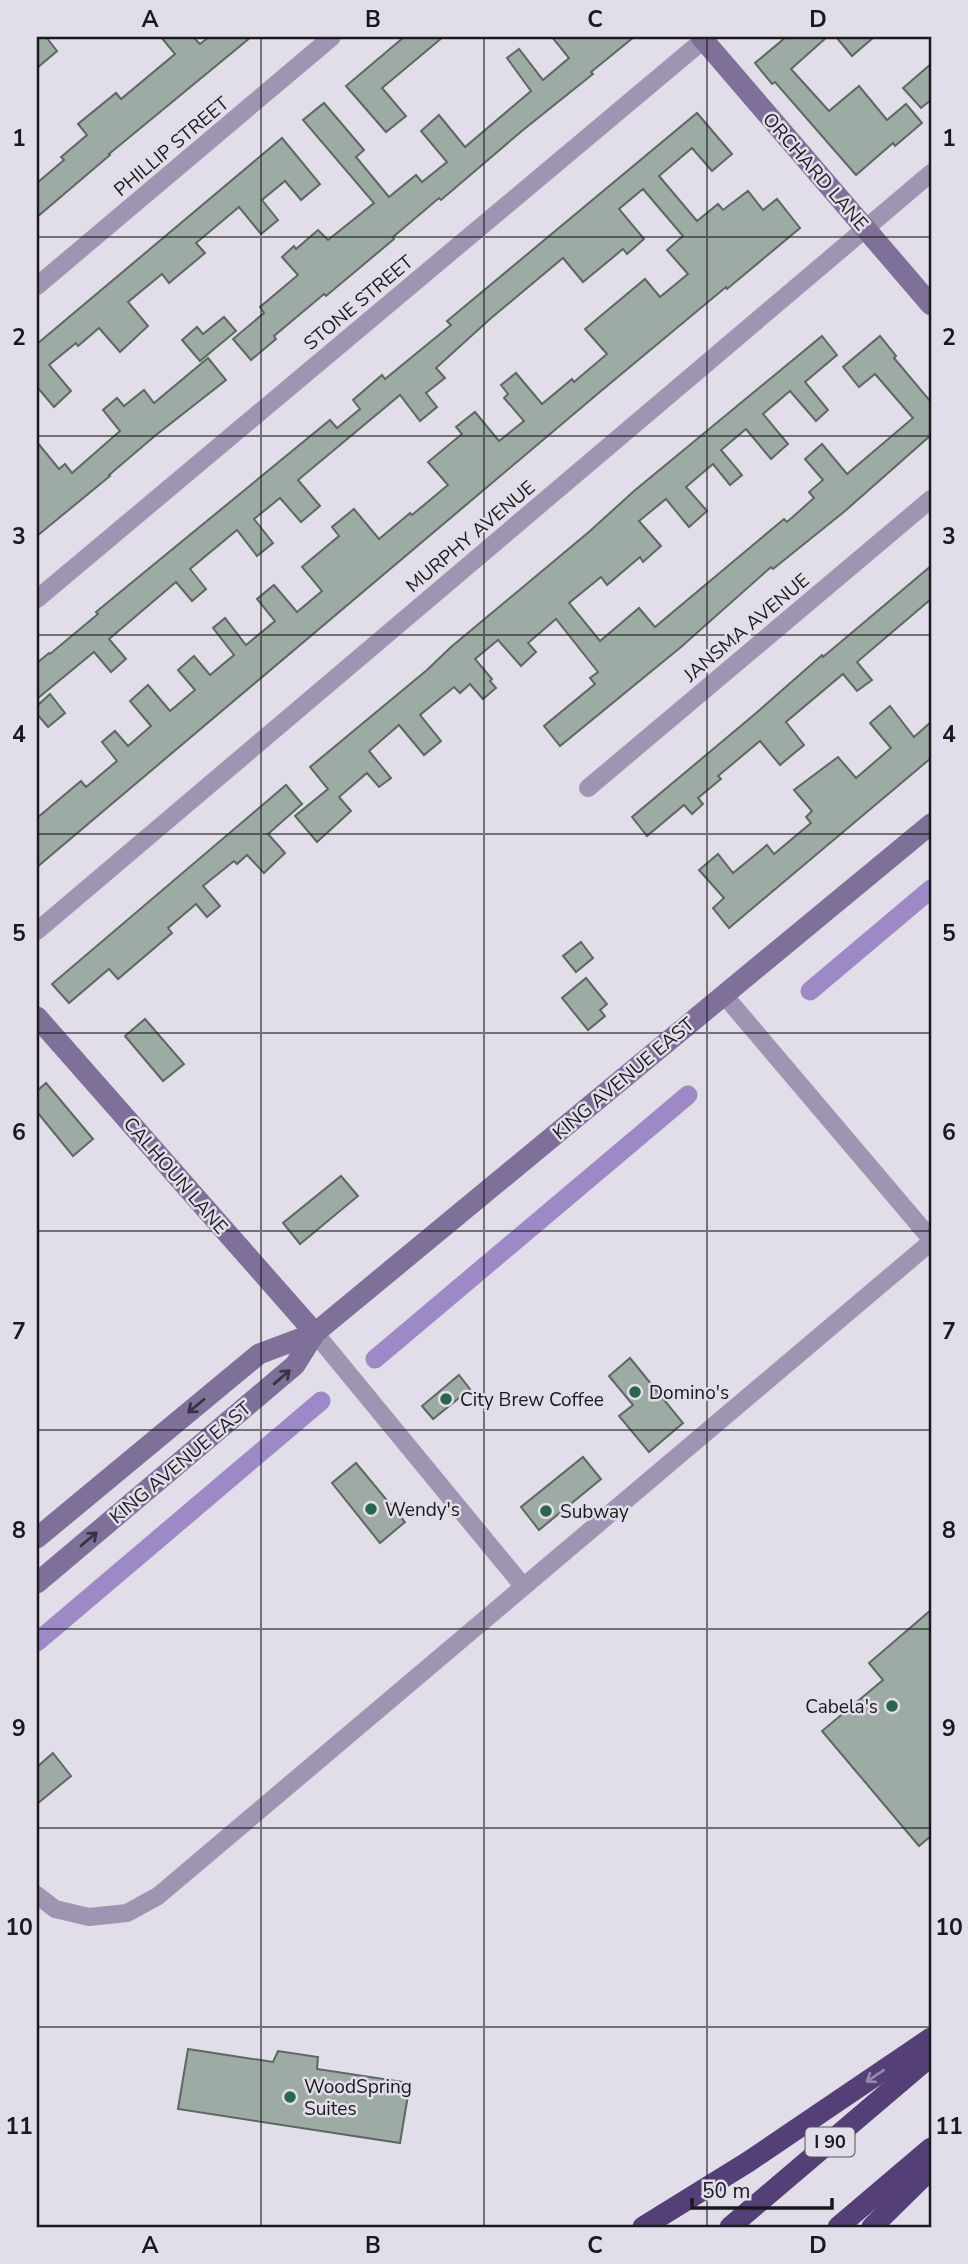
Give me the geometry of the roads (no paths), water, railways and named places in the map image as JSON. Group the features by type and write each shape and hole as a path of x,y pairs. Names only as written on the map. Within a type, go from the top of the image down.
{"highway":[{"path":"643,2227 748,2162 931,2038"},
{"name":"I 90","path":"730,2227 931,2056"},
{"path":"838,2227 931,2148"},
{"path":"872,2227 931,2169"}],"main road":[{"name":"ORCHARD LANE","path":"704,38 931,305"},
{"name":"KING AVENUE EAST","path":"37,1583 295,1365 315,1333 931,824"},
{"name":"CALHOUN LANE","path":"38,1020 315,1333"},
{"name":"KING AVENUE EAST","path":"37,1538 259,1354 315,1333"}],"street":[{"name":"PHILLIP STREET","path":"37,286 332,37"},
{"name":"STONE STREET","path":"37,598 704,38"},
{"name":"MURPHY AVENUE","path":"37,931 931,173"},
{"name":"JANSMA AVENUE","path":"588,788 931,499"},
{"path":"37,1895 55,1909 89,1917 127,1913 158,1896 931,1240 724,995"},
{"path":"315,1333 523,1586"}],"waterway":[{"path":"810,991 931,889"},
{"path":"375,1359 688,1095"},
{"path":"37,1642 321,1401"}],"place":[{"name":"Domino's","path":"635,1392"},
{"name":"City Brew Coffee","path":"446,1399"},
{"name":"Wendy's","path":"371,1509"},
{"name":"Subway","path":"546,1511"},
{"name":"Cabela's","path":"892,1706"},
{"name":"WoodSpring Suites","path":"290,2097"}]}
